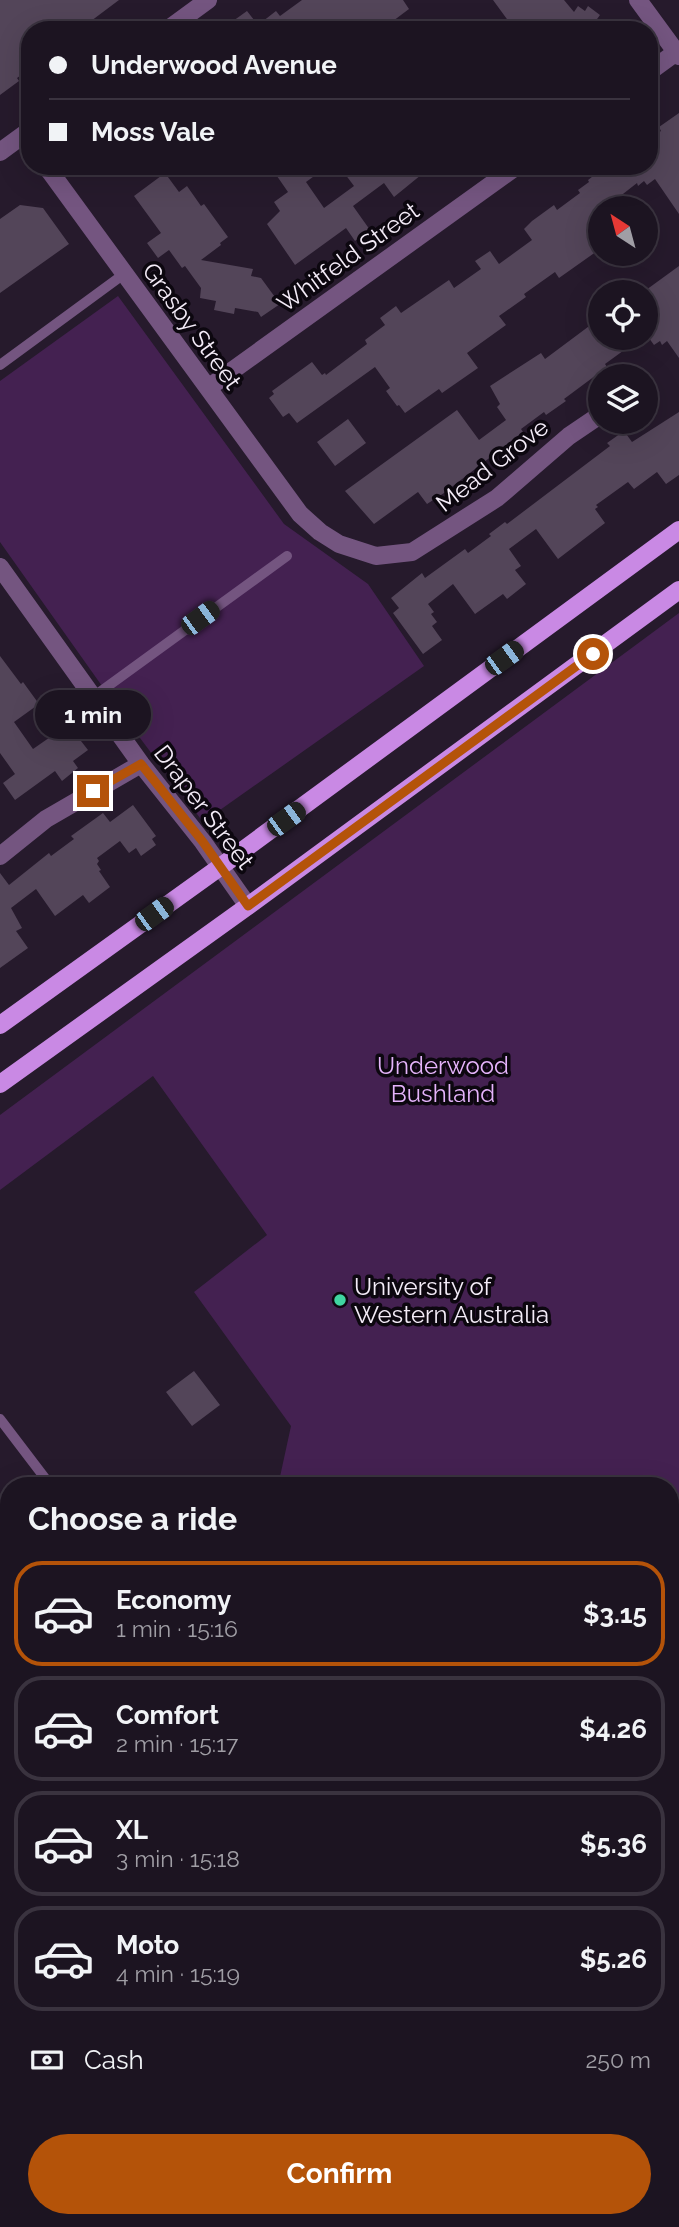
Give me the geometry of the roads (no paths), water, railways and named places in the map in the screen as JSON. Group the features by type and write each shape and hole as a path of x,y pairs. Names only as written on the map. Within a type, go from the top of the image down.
{"main road":[{"path":"0,1025 679,530"},
{"path":"0,1084 679,590"}],"street":[{"path":"179,21 208,0"},
{"path":"638,0 654,21"},
{"path":"658,26 678,53 658,66"},
{"path":"0,152 21,140"},
{"name":"Grasby Street","path":"52,175 300,514"},
{"name":"Whitfeld Street","path":"208,387 504,175"},
{"name":"Mead Grove","path":"300,514 320,533 339,544 376,556 412,552 497,498 569,436 588,423"},
{"name":"Draper Street","path":"0,567 141,764 248,906"},
{"path":"0,856 46,818 141,764"}],"lane":[{"path":"0,365 124,274"},
{"path":"93,697 286,556"},
{"path":"0,1419 44,1477"}],"place":[{"name":"University of Western Australia","path":"340,1300"}],"park label":[{"name":"Underwood Bushland","path":"443,1079"}]}
